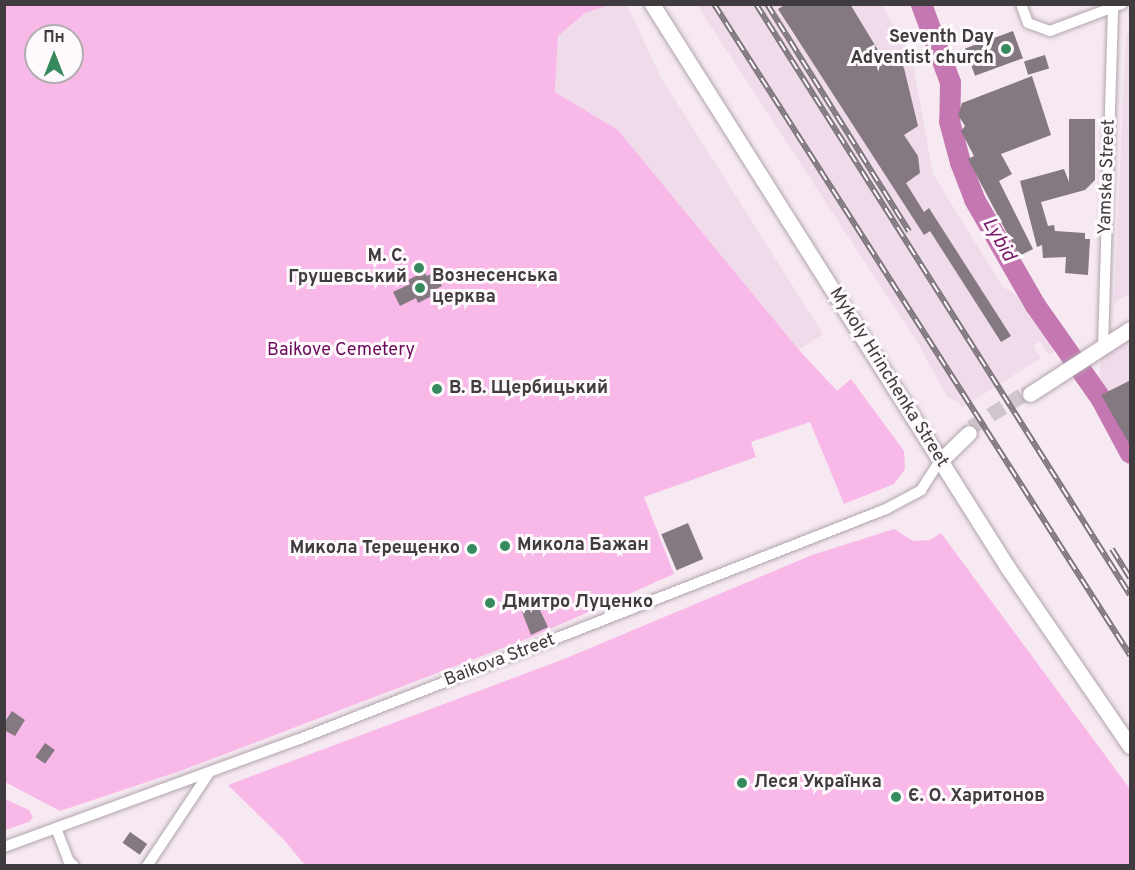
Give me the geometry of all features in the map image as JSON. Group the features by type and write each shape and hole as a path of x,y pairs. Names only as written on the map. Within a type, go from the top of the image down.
{"main road":[{"name":"Mykoly Hrinchenka Street","path":"652,4 940,461 1045,623 1131,746"},
{"path":"1030,394 1131,329"},
{"name":"Baikova Street","path":"940,461 969,433"}],"street":[{"path":"1021,4 1028,23 1050,31 1118,6"},
{"name":"Yamska Street","path":"1097,350 1118,6"},
{"name":"Baikova Street","path":"4,847 209,772 529,650 886,509 921,490 940,461"},
{"path":"147,866 209,772"},
{"path":"56,828 68,860 74,866"}],"shaded area":[{"path":"610,5 627,5 660,76 823,334 799,350 618,130 555,92 558,36 585,13"},
{"path":"697,5 882,5 912,59 933,174 1002,286 1017,296 1034,322 1054,344 1056,350 1049,355 1040,341 1033,346 1041,358 962,408 958,402 947,397 919,345"},
{"path":"1130,32 1130,293 1114,303 1126,34"},
{"path":"1130,329 1130,447 1101,395 1100,365 1103,347"}],"green space":[{"name":"Baikove Cemetery","path":"4,5 610,5 585,13 558,36 555,92 618,130 799,350 837,391 851,379 904,451 905,469 894,484 844,504 810,422 751,442 756,457 644,497 674,574 534,636 183,770 60,811 5,782"},
{"path":"894,529 913,541 930,540 941,533 1130,789 1130,865 305,865 283,839 228,785 564,659 812,555"},
{"path":"5,799 29,810 33,817 29,822 5,830"}],"building":[{"path":"786,4 850,4 884,60 895,53 904,68 918,126 904,135 918,156 920,173 906,183 924,212 929,208 1011,336 1001,342 930,231 924,235 778,9"},
{"path":"1013,31 1023,58 975,76 965,48"},
{"path":"1045,55 1049,68 1028,75 1024,61"},
{"path":"1032,76 1051,135 1001,154 1012,174 999,181 1033,249 1019,256 968,159 974,156 961,131 965,126 958,115 962,103"},
{"path":"1069,119 1095,119 1095,180 1085,190 1041,202 1048,226 1054,225 1055,231 1085,233 1085,239 1090,239 1088,275 1065,273 1066,257 1043,258 1042,245 1037,247 1020,181 1064,169 1069,182"},
{"name":"Вознесенська церква","path":"424,272 427,276 436,272 442,286 434,290 436,294 418,303 416,298 400,306 393,292 410,284 408,280"},
{"path":"1131,380 1131,447 1101,395"},
{"path":"688,523 703,559 677,570 661,534"},
{"path":"538,606 548,627 531,635 522,612"},
{"path":"12,711 25,720 15,736 4,730 4,723"},
{"path":"45,743 55,750 45,764 35,757"},
{"path":"130,832 147,844 140,855 123,843"}],"waterway":[{"name":"Lybid","path":"921,4 950,82 949,121 960,162 974,199 1035,305 1101,399 1130,453"}],"tunnel":[{"path":"969,433 971,427 1022,395 1030,394"}],"railway":[{"path":"714,4 1130,655"},
{"path":"756,4 1130,595"},
{"path":"767,4 909,231"},
{"path":"1112,549 1130,578"}],"place":[{"name":"Seventh Day Adventist church","path":"1006,49"},
{"name":"М. С. Грушевський","path":"419,268"},
{"name":"Вознесенська церква","path":"420,288"},
{"name":"В. В. Щербицький","path":"437,389"},
{"name":"Микола Бажан","path":"505,546"},
{"name":"Микола Терещенко","path":"472,549"},
{"name":"Дмитро Луценко","path":"490,603"},
{"name":"Леся Українка","path":"742,783"},
{"name":"Є. О. Харитонов","path":"896,797"}]}
